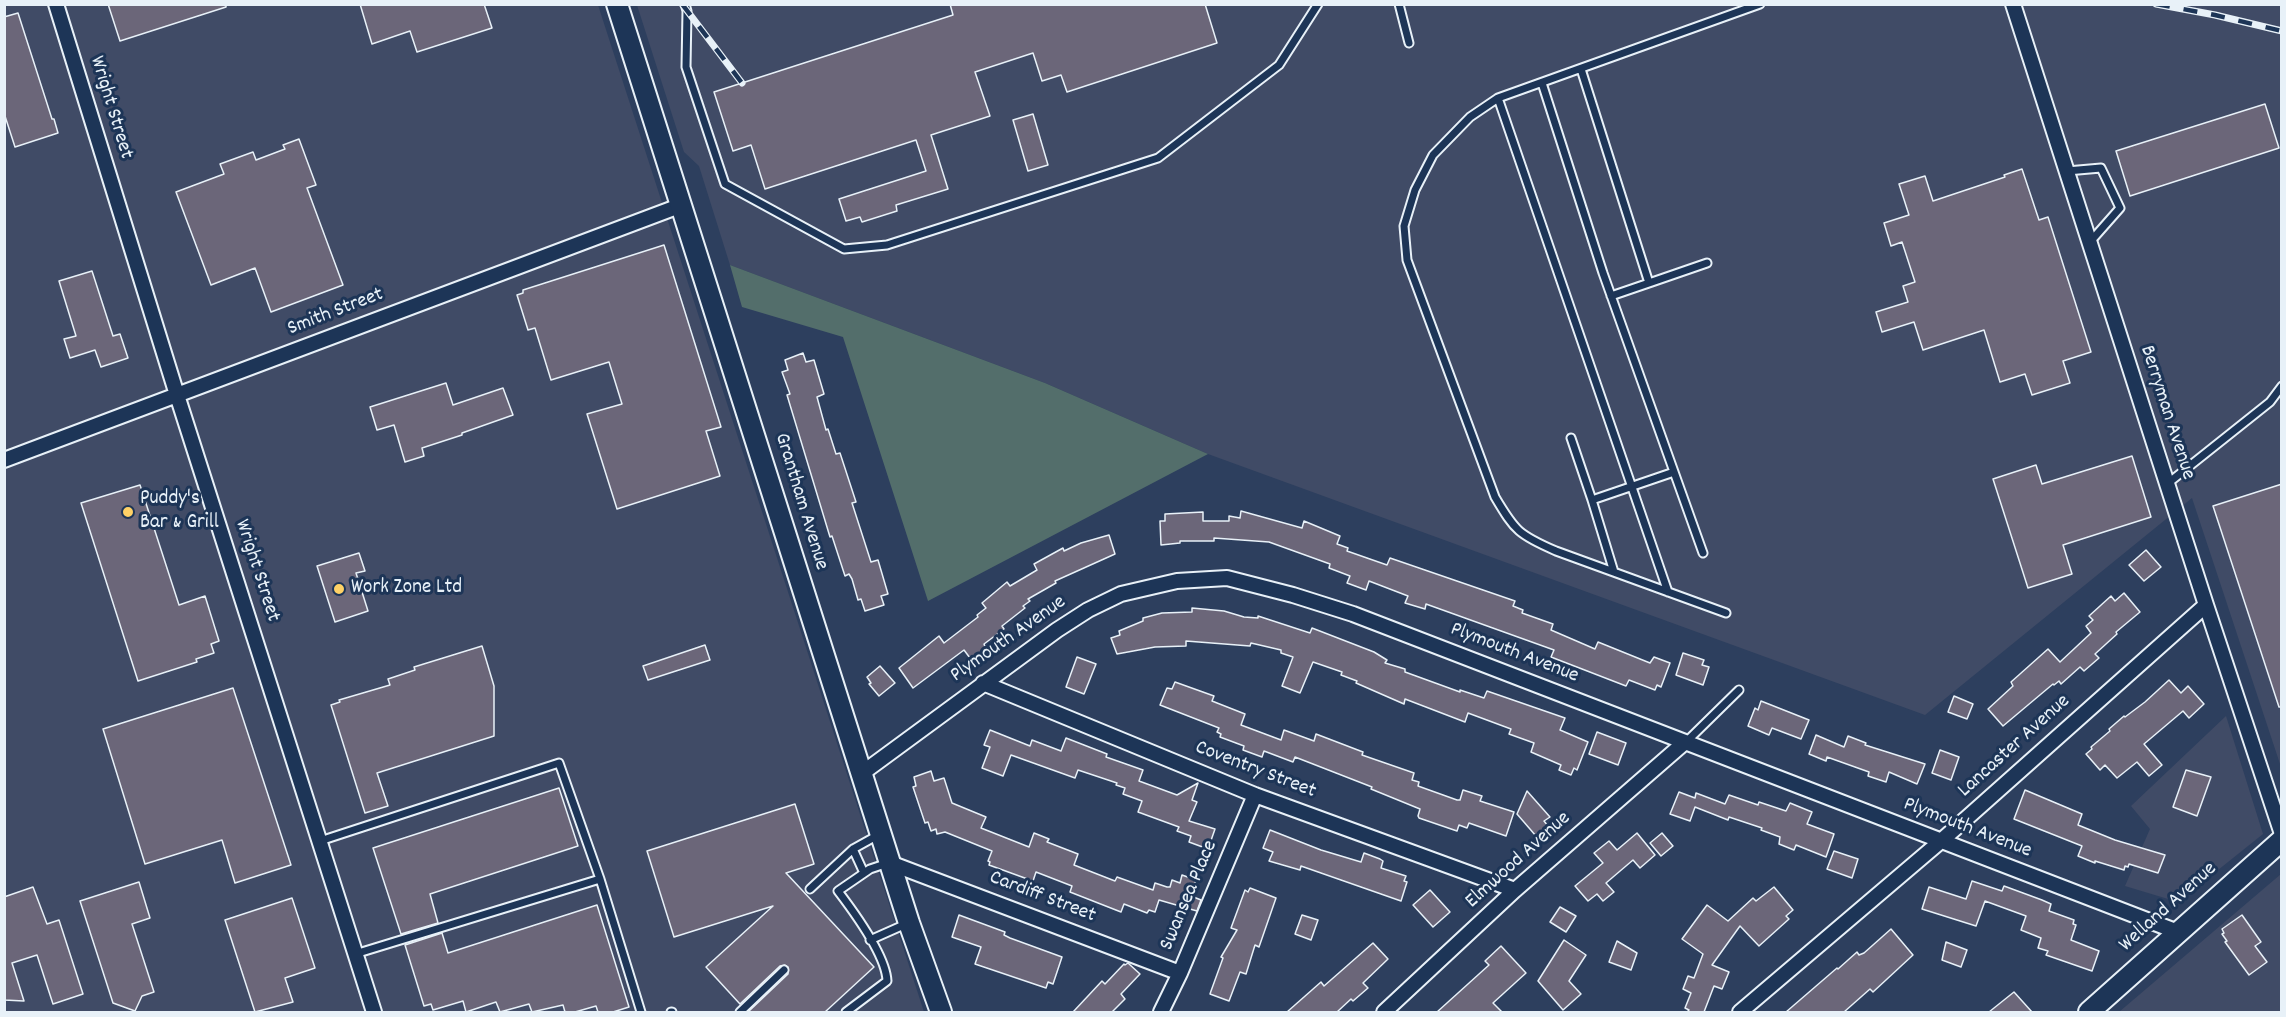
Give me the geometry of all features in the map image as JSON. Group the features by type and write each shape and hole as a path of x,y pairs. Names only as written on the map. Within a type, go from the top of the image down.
{"street":[{"name":"Wright Street","path":"56,4 177,395 374,1012"},
{"name":"Grantham Avenue","path":"617,4 880,834 941,1012"},
{"name":"Berryman Avenue","path":"2013,4 2205,605 2282,834"},
{"name":"Smith Street","path":"4,460 682,205"},
{"name":"Plymouth Avenue","path":"861,774 983,683 1073,620 1121,594 1177,581 1227,578 1293,595 1353,615 2178,932"},
{"name":"Lancaster Avenue","path":"1740,1012 1941,842 2205,605"},
{"name":"Coventry Street","path":"983,683 1255,795 1515,890"},
{"name":"Elmwood Avenue","path":"1384,1012 1515,890 1684,744"},
{"name":"Swansea Place","path":"1161,1012 1180,973 1255,795"},
{"name":"Welland Avenue","path":"2089,1012 2282,840"},
{"name":"Cardiff Street","path":"890,862 1180,973"}],"lane":[{"path":"685,4 687,11 686,67 725,184 844,249 887,244 1158,158 1279,65 1318,4"},
{"path":"1399,4 1409,42"},
{"path":"1726,614 1529,540 1512,526 1495,497 1407,260 1404,226 1415,190 1433,155 1470,117 1498,99 1760,4"},
{"path":"1581,69 1649,283"},
{"path":"1542,83 1611,296 1703,553"},
{"path":"1498,99 1668,592"},
{"path":"2067,171 2101,168 2120,208 2090,242"},
{"path":"1611,296 1707,263"},
{"path":"2167,484 2270,402 2282,386"},
{"path":"1571,438 1614,572"},
{"path":"1592,500 1674,472"},
{"path":"1684,744 1739,690"},
{"path":"320,841 559,764 600,879 641,1012"},
{"path":"810,889 853,849 880,834"},
{"path":"853,849 864,873"},
{"path":"846,1012 887,981 886,969 856,915 838,891 864,873 890,862"},
{"path":"356,954 600,879"},
{"path":"870,940 909,923"},
{"path":"740,1012 784,970"}],"shaded area":[{"path":"5,5 598,5 924,1012 5,1012"},
{"path":"637,5 2281,5 2281,767 2192,498 1925,715 1208,454 1045,383 730,265 699,166 684,152"},
{"path":"2226,716 2263,834 2178,902 2125,886 2150,829 2131,806"},
{"path":"2281,874 2281,1012 2119,1012"}],"green space":[{"path":"730,265 1045,383 1208,454 928,601 843,337 742,307"}],"building":[{"path":"108,4 226,4 226,7 120,41"},
{"path":"360,4 484,4 492,28 417,52 410,31 372,44"},
{"path":"950,4 1205,4 1217,43 1067,92 1061,75 1042,81 1033,53 975,72 990,116 931,135 948,189 896,205 897,211 862,222 860,217 846,221 839,199 926,171 916,140 765,189 751,145 733,151 714,92 953,15"},
{"path":"18,13 58,133 15,147 4,113 4,17"},
{"path":"2265,104 2279,148 2130,196 2116,151"},
{"path":"1033,114 1048,165 1028,171 1013,120"},
{"path":"299,139 316,185 307,188 343,285 271,312 255,268 211,285 176,192 224,174 220,164 253,152 256,160 285,149 283,145"},
{"path":"2022,169 2039,220 2048,217 2091,352 2063,361 2070,383 2032,395 2025,374 2000,382 1984,330 1923,350 1914,322 1882,332 1876,312 1908,302 1903,286 1915,282 1902,242 1891,246 1884,223 1909,215 1899,184 1925,176 1933,201"},
{"path":"664,245 721,427 706,431 720,476 617,509 587,414 622,404 609,362 551,380 535,328 528,330 517,295 523,293 523,290"},
{"path":"92,271 113,336 120,334 128,358 101,367 95,350 70,358 64,339 76,336 59,281"},
{"path":"803,353 806,362 814,360 824,394 817,397 826,430 828,429 836,454 840,453 856,502 852,503 871,562 878,560 888,594 881,596 884,605 865,611 861,599 858,600 852,579 849,574 845,576 832,536 830,537 787,395 790,394 782,372 788,370 785,360"},
{"path":"446,383 453,405 503,388 513,415 422,448 424,456 405,462 394,425 377,430 370,407"},
{"path":"2132,456 2151,517 2063,545 2072,574 2028,588 1993,479 2036,465 2042,484"},
{"path":"2282,484 2282,707 2279,707 2213,506"},
{"path":"140,485 179,605 205,596 219,641 211,644 214,653 196,659 197,662 138,681 81,503"},
{"path":"1241,511 1302,528 1304,521 1340,536 1337,544 1348,548 1347,551 1387,565 1390,558 1515,601 1513,606 1523,610 1522,613 1553,624 1551,630 1595,649 1598,642 1650,663 1654,657 1670,663 1661,687 1657,685 1655,690 1629,680 1626,686 1551,657 1554,650 1426,604 1425,609 1405,603 1408,596 1369,581 1366,590 1347,583 1350,576 1329,568 1330,564 1269,542 1214,538 1214,541 1180,541 1180,543 1161,545 1160,521 1165,521 1165,514 1203,512 1203,521 1229,521 1229,516 1240,518"},
{"path":"1109,535 1115,554 1055,581 1056,583 1028,599 1030,601 1023,606 1025,608 1002,626 1004,629 984,644 987,652 973,662 964,650 913,688 899,668 939,636 944,643 978,617 977,615 986,608 982,603 1007,582 1010,586 1037,570 1034,564 1063,548 1064,551 1081,543"},
{"path":"2146,550 2161,567 2144,581 2129,565"},
{"path":"359,553 365,571 356,573 368,611 335,622 317,566"},
{"path":"2124,593 2140,612 2095,654 2099,658 2084,671 2080,667 2061,684 2059,681 2053,684 2003,726 1988,709 2013,686 2011,682 2048,649 2060,662 2091,633 2086,626 2093,620 2089,616 2111,596 2115,601"},
{"path":"1192,608 1224,611 1244,617 1258,618 1258,616 1310,633 1312,628 1374,652 1387,660 1385,663 1405,669 1405,672 1460,692 1460,690 1484,698 1487,691 1565,718 1560,730 1588,742 1577,770 1574,768 1571,775 1559,770 1561,765 1531,752 1534,743 1509,734 1511,729 1468,713 1465,722 1405,699 1404,704 1356,683 1357,681 1341,675 1342,672 1313,662 1300,693 1282,686 1293,657 1281,653 1281,650 1251,643 1250,646 1186,641 1186,646 1155,647 1117,654 1111,638 1120,635 1119,631 1143,621 1143,618 1162,613 1192,612"},
{"path":"705,645 710,660 648,680 643,666"},
{"path":"482,646 494,686 494,736 377,773 388,806 365,813 331,705 340,702 339,700 390,685 388,679 415,670 414,667"},
{"path":"1683,653 1704,660 1702,665 1709,667 1703,685 1676,675"},
{"path":"1077,657 1096,664 1084,694 1066,687"},
{"path":"880,666 895,683 879,696 869,684 871,683 867,677"},
{"path":"2169,680 2181,693 2188,686 2204,704 2189,718 2183,711 2144,744 2162,765 2149,776 2137,762 2117,778 2105,765 2100,770 2086,754 2092,749 2091,747 2124,716 2145,702"},
{"path":"1175,682 1214,696 1212,701 1245,714 1241,725 1281,740 1284,730 1314,741 1316,734 1363,752 1362,755 1414,773 1412,780 1419,782 1418,786 1457,800 1460,800 1463,790 1482,796 1480,801 1514,812 1506,836 1469,823 1467,828 1459,825 1457,831 1419,818 1420,809 1371,789 1372,787 1295,757 1293,762 1264,751 1262,757 1243,750 1244,746 1220,737 1221,734 1217,732 1219,728 1160,705 1167,688 1172,689"},
{"path":"233,688 291,865 235,883 222,840 145,864 103,729"},
{"path":"1954,696 1973,704 1967,719 1948,712"},
{"path":"1761,701 1809,720 1801,739 1772,728 1769,735 1748,726 1755,708 1758,710"},
{"path":"990,730 1030,746 1032,740 1061,751 1066,738 1107,754 1106,757 1143,770 1139,781 1177,795 1198,783 1192,800 1197,802 1189,821 1215,829 1208,849 1189,842 1191,836 1177,831 1179,827 1138,812 1142,801 1123,794 1125,788 1116,785 1117,783 1078,770 1075,778 1011,755 1003,776 982,768 990,747 984,745"},
{"path":"1597,732 1626,743 1618,765 1589,754"},
{"path":"1816,735 1844,747 1848,736 1866,743 1865,745 1925,764 1917,784 1889,772 1886,782 1868,776 1869,772 1827,757 1826,761 1809,754"},
{"path":"1940,750 1959,757 1951,780 1932,773"},
{"path":"2186,770 2211,777 2197,816 2173,807"},
{"path":"931,771 934,781 944,778 952,803 986,817 981,828 1029,847 1034,833 1049,839 1047,842 1078,854 1074,865 1115,881 1117,877 1153,890 1155,883 1170,887 1172,880 1180,883 1182,875 1196,880 1191,896 1201,900 1197,911 1159,900 1155,912 1149,910 1147,913 1124,904 1121,912 1070,892 1072,886 1036,872 1033,881 989,865 988,861 992,851 945,832 937,834 936,829 931,831 928,822 925,823 913,787 916,786 914,777"},
{"path":"559,788 578,846 430,894 438,923 401,934 373,848"},
{"path":"2025,790 2082,814 2078,825 2115,840 2165,855 2158,873 2129,864 2124,870 2095,861 2095,863 2078,856 2082,846 2014,819"},
{"path":"1527,791 1550,817 1544,821 1548,826 1536,836 1517,814"},
{"path":"1679,792 1695,798 1696,793 1725,804 1729,795 1786,811 1790,803 1812,812 1807,824 1834,834 1826,857 1796,845 1794,850 1779,844 1780,837 1761,830 1762,828 1729,817 1728,820 1695,807 1690,821 1670,814"},
{"path":"795,804 814,864 786,873 874,967 825,1012 748,1012 788,974 788,967 780,966 740,1004 706,967 773,906 674,937 647,851"},
{"path":"1270,830 1321,850 1361,862 1364,853 1380,859 1383,861 1381,868 1406,876 1404,881 1407,882 1401,901 1301,866 1300,870 1269,861 1273,852 1263,848"},
{"path":"1637,833 1655,855 1640,868 1633,860 1606,883 1614,892 1603,901 1597,894 1588,901 1575,886 1603,863 1594,853 1609,841 1617,850"},
{"path":"1662,833 1673,846 1661,856 1650,843"},
{"path":"1834,851 1858,859 1852,878 1827,869"},
{"path":"1972,881 2002,891 2004,886 2042,900 2051,904 2049,911 2074,920 2073,924 2076,925 2071,940 2099,951 2092,971 2046,955 2048,951 2038,948 2041,938 2021,930 2026,916 1985,901 1976,926 1922,909 1929,887 1966,899"},
{"path":"139,882 150,918 132,924 154,992 142,996 135,1011 113,1003 80,901"},
{"path":"33,887 47,924 59,920 83,994 53,1004 37,955 12,963 24,1001 4,1000 4,897"},
{"path":"1774,887 1793,910 1786,916 1789,919 1759,946 1740,926 1712,965 1729,972 1722,989 1714,986 1704,1012 1687,1012 1689,1010 1685,1008 1691,993 1683,989 1688,976 1694,978 1703,954 1682,939 1707,905 1728,921 1753,898 1756,901"},
{"path":"1250,888 1276,898 1259,947 1255,945 1246,974 1240,972 1229,1001 1210,994 1223,958 1221,957 1237,930 1231,928 1245,890 1248,892"},
{"path":"1430,890 1450,912 1433,927 1413,905"},
{"path":"292,898 315,968 285,978 293,1002 255,1012 225,920"},
{"path":"597,905 629,1007 613,1012 598,1012 596,1006 575,1012 565,1012 563,1005 532,1012 529,1004 500,1012 496,1002 466,1012 463,1001 433,1010 431,1004 424,1006 405,945 442,933 448,953"},
{"path":"1560,907 1576,916 1566,932 1550,922"},
{"path":"959,915 1005,932 1004,935 1010,938 1062,957 1053,984 1048,982 1046,988 975,964 981,947 952,937"},
{"path":"1302,915 1318,920 1311,940 1295,934"},
{"path":"2242,915 2261,942 2255,946 2267,962 2249,975 2225,942 2227,941 2222,934 2224,933 2222,929"},
{"path":"1891,929 1913,955 1873,992 1870,989 1844,1012 1786,1012 1857,952 1859,955 1864,953"},
{"path":"1564,940 1586,955 1569,981 1581,994 1563,1010 1538,981"},
{"path":"1617,941 1637,953 1631,970 1609,962"},
{"path":"1946,942 1967,950 1961,967 1942,960"},
{"path":"1373,943 1388,959 1363,983 1368,988 1353,1001 1351,999 1337,1012 1287,1012 1321,982 1324,986"},
{"path":"1501,946 1526,973 1493,1003 1502,1012 1437,1012 1489,965 1485,961"},
{"path":"1128,963 1140,974 1121,994 1125,999 1112,1012 1073,1012 1102,981 1105,984 1124,964"},
{"path":"2014,992 2032,1012 1989,1012"}],"railway":[{"path":"682,4 742,83"},
{"path":"2156,4 2282,31"}],"place":[{"name":"Puddy's Bar & Grill","path":"128,512"},
{"name":"Work Zone Ltd","path":"339,589"}]}
